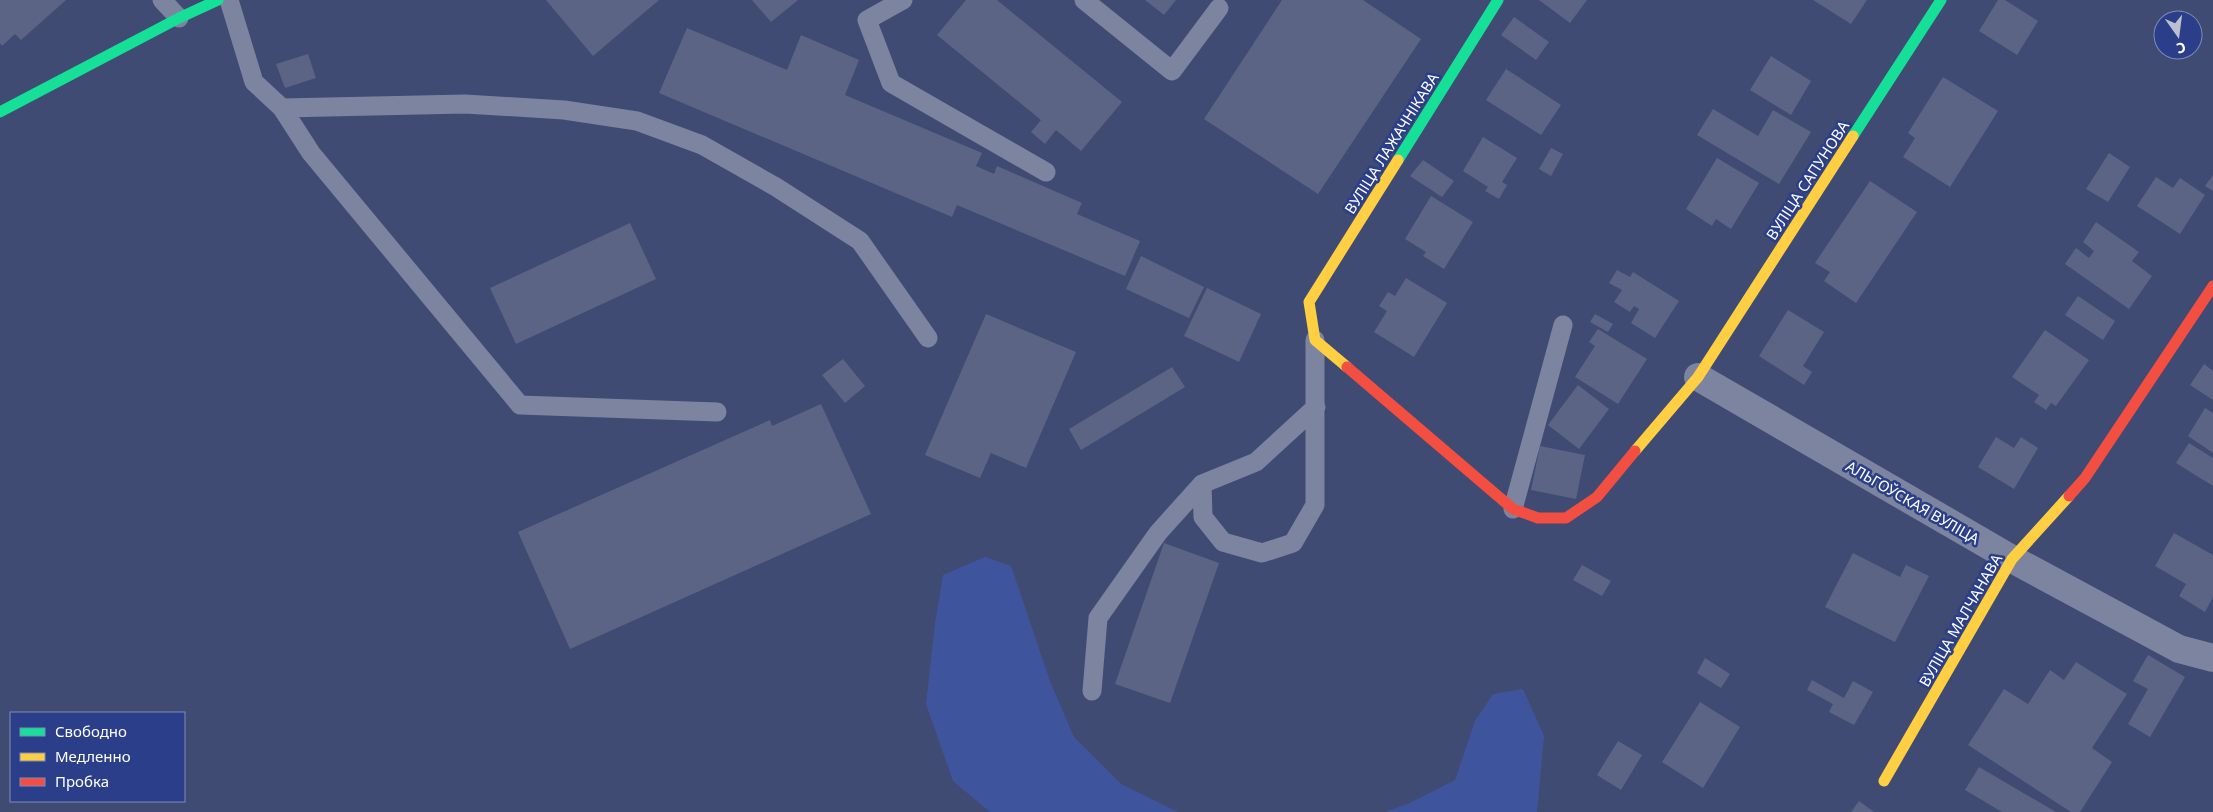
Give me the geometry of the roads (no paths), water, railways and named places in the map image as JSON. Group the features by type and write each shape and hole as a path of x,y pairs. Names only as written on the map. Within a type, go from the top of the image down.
{"street":[{"path":"0,112 179,18 218,0"},
{"name":"ВУЛІЦА ЛАЖАЧНІКАВА","path":"1315,340 1309,302 1498,0"},
{"name":"ВУЛІЦА САПУНОВА","path":"1513,509 1538,518 1566,518 1597,497 1698,377 1941,0"},
{"name":"ВУЛІЦА МАЛЧАНАВА","path":"1884,781 2012,559 2085,478 2213,286"},
{"path":"1315,340 1513,509"},
{"name":"АЛЬГОЎСКАЯ ВУЛІЦА","path":"1698,377 2012,559 2179,649 2213,658"}],"lane":[{"path":"162,0 179,18"},
{"path":"229,0 254,82 282,108 311,153 520,405 717,412"},
{"path":"903,0 867,20 892,83 1046,172"},
{"path":"1084,0 1172,71 1219,8"},
{"path":"282,108 465,104 564,110 637,121 702,145 776,187 860,241 928,338"},
{"path":"1513,509 1563,326"},
{"path":"1202,484 1203,517 1223,542 1262,553 1293,543 1315,505 1315,340"},
{"path":"1092,691 1098,618 1158,534 1202,484 1256,462 1316,407"}]}
